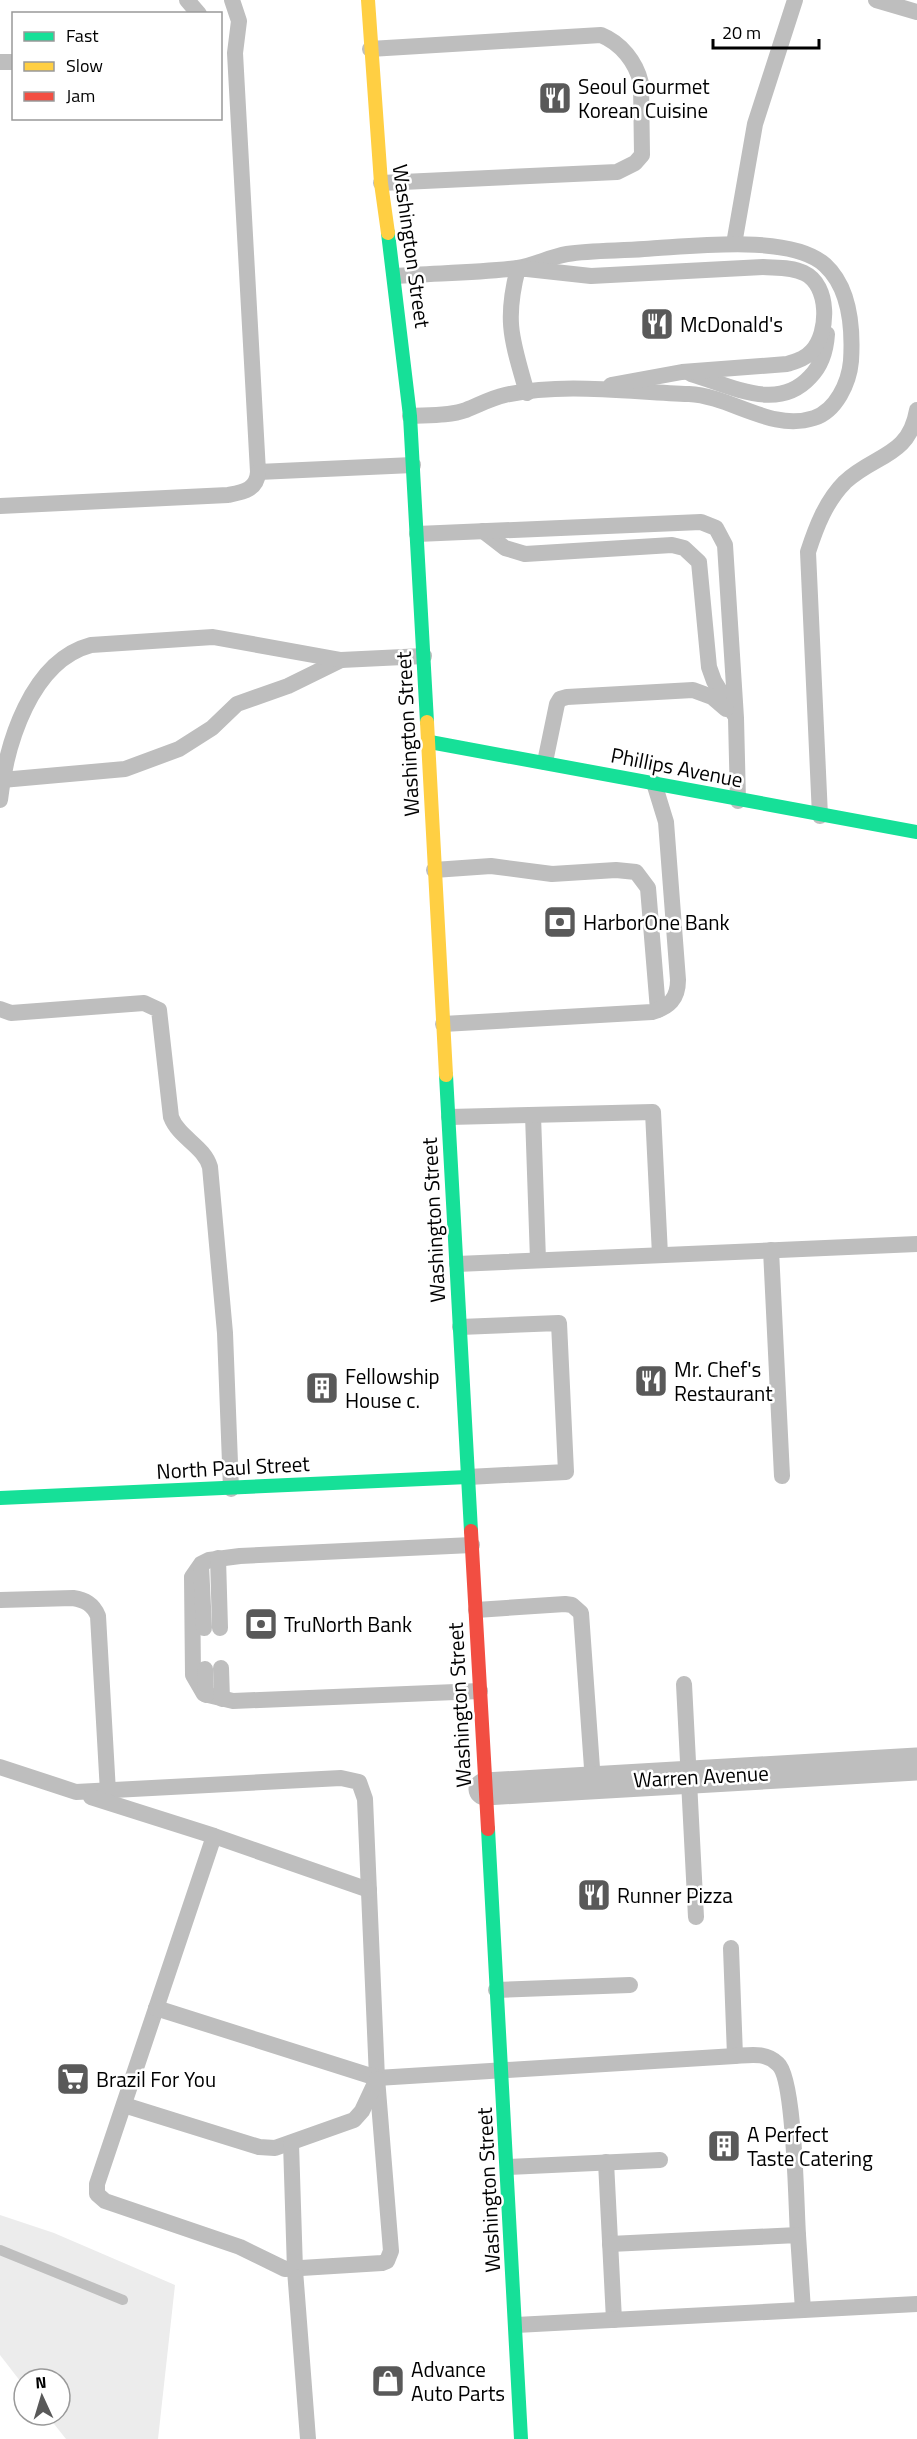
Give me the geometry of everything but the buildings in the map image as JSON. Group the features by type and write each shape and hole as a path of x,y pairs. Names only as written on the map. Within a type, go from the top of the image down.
{"main road":[{"name":"Washington Street","path":"368,0 381,183 395,276 410,416 430,742 434,870 496,1990 508,2167 521,2439"},
{"name":"Phillips Avenue","path":"430,742 545,762 738,801 917,832"},
{"name":"North Paul Street","path":"0,1498 468,1477"}],"street":[{"name":"Warren Avenue","path":"485,1789 917,1764"}],"lane":[{"path":"187,0 197,12"},
{"path":"0,506 228,495 253,486 257,481 228,53 239,21 232,0"},
{"path":"734,244 755,124 795,0"},
{"path":"876,0 917,12"},
{"path":"370,49 601,35 621,46 639,72 641,83 644,144 642,154 626,169 617,172 381,183"},
{"path":"410,416 464,411 504,395 589,389 692,394 772,418 794,421 814,418 826,411 843,390 851,364 851,329 847,308 835,276 824,264 809,255 781,248 734,244 569,254 518,268"},
{"path":"395,276 518,268 591,276 763,267 790,268 806,273 816,282 822,295 827,336 822,359 808,380 789,393 772,396 749,394 682,372"},
{"path":"518,268 511,297 510,333 527,393"},
{"path":"589,389 682,372 787,364 802,359 820,339 824,314"},
{"path":"820,816 808,552 816,527 833,495 859,471 902,447 909,436 917,410"},
{"path":"258,472 413,465"},
{"path":"417,534 701,522 716,528 725,545 736,718 738,801"},
{"path":"483,531 515,553 672,544 693,554 702,572 709,667 714,681 736,718"},
{"path":"0,800 2,780 30,696 63,659 80,648 91,645 224,638 341,660 424,656"},
{"path":"2,780 124,769 179,749 212,728 237,705 288,686 341,660"},
{"path":"545,762 560,699 681,690 703,693 712,697 736,718"},
{"path":"443,1024 658,1010 674,1001 678,991 678,980 666,822 654,783"},
{"path":"434,870 491,866 552,874 616,870 636,872 648,888 658,1010"},
{"path":"0,1009 11,1013 144,1003 159,1010 171,1117 176,1126 205,1155 210,1167 225,1333 231,1489"},
{"path":"449,1117 653,1112 660,1255"},
{"path":"533,1115 538,1260"},
{"path":"457,1264 917,1244"},
{"path":"771,1250 782,1476"},
{"path":"460,1327 560,1323 566,1472 468,1477"},
{"path":"472,1545 218,1558 201,1564 192,1577 190,1585 193,1675 198,1687 214,1697 253,1701 480,1691"},
{"path":"201,1564 212,1628 218,1558"},
{"path":"0,1600 73,1598 83,1600 95,1609 98,1616 108,1792"},
{"path":"476,1610 566,1604 572,1605 581,1612 593,1782"},
{"path":"213,1668 214,1697"},
{"path":"684,1684 696,1917"},
{"path":"0,1767 214,1836 369,1890"},
{"path":"76,1792 351,1779 363,1788 377,2078 390,2256 387,2261 376,2265 294,2270 277,2267 240,2247 101,2199 97,2194 97,2184 214,1836"},
{"path":"731,1948 735,2056"},
{"path":"496,1990 630,1985"},
{"path":"156,2008 377,2078 735,2056 770,2057 780,2065 786,2076 803,2310"},
{"path":"124,2105 265,2148 291,2143 354,2120 362,2112 377,2078"},
{"path":"291,2143 294,2270 308,2439"},
{"path":"508,2167 660,2160"},
{"path":"606,2162 614,2320"},
{"path":"610,2244 798,2235"},
{"path":"516,2325 917,2304"}],"shaded area":[{"path":"0,2215 54,2233 175,2285 158,2439 66,2439 56,2427 72,2427 72,2367 12,2367 12,2370 0,2355"}],"waterway":[{"path":"0,2250 123,2300"}],"traffic: fast":[{"path":"388,233 410,416 427,722"},
{"path":"430,742 917,832"},
{"path":"446,1075 471,1531"},
{"path":"0,1498 468,1477"},
{"path":"488,1829 521,2439"}],"traffic: slow":[{"path":"368,0 381,183 388,233"},
{"path":"427,722 446,1075"}],"traffic: jam":[{"path":"471,1531 488,1829"}],"place":[{"name":"Seoul Gourmet Korean Cuisine","path":"555,98"},
{"name":"McDonald's","path":"657,324"},
{"name":"HarborOne Bank","path":"560,922"},
{"name":"Mr. Chef's Restaurant","path":"651,1381"},
{"name":"Fellowship House c.","path":"322,1388"},
{"name":"TruNorth Bank","path":"261,1624"},
{"name":"Runner Pizza","path":"594,1895"},
{"name":"Brazil For You","path":"73,2079"},
{"name":"A Perfect Taste Catering","path":"724,2146"},
{"name":"Advance Auto Parts","path":"388,2381"}]}
